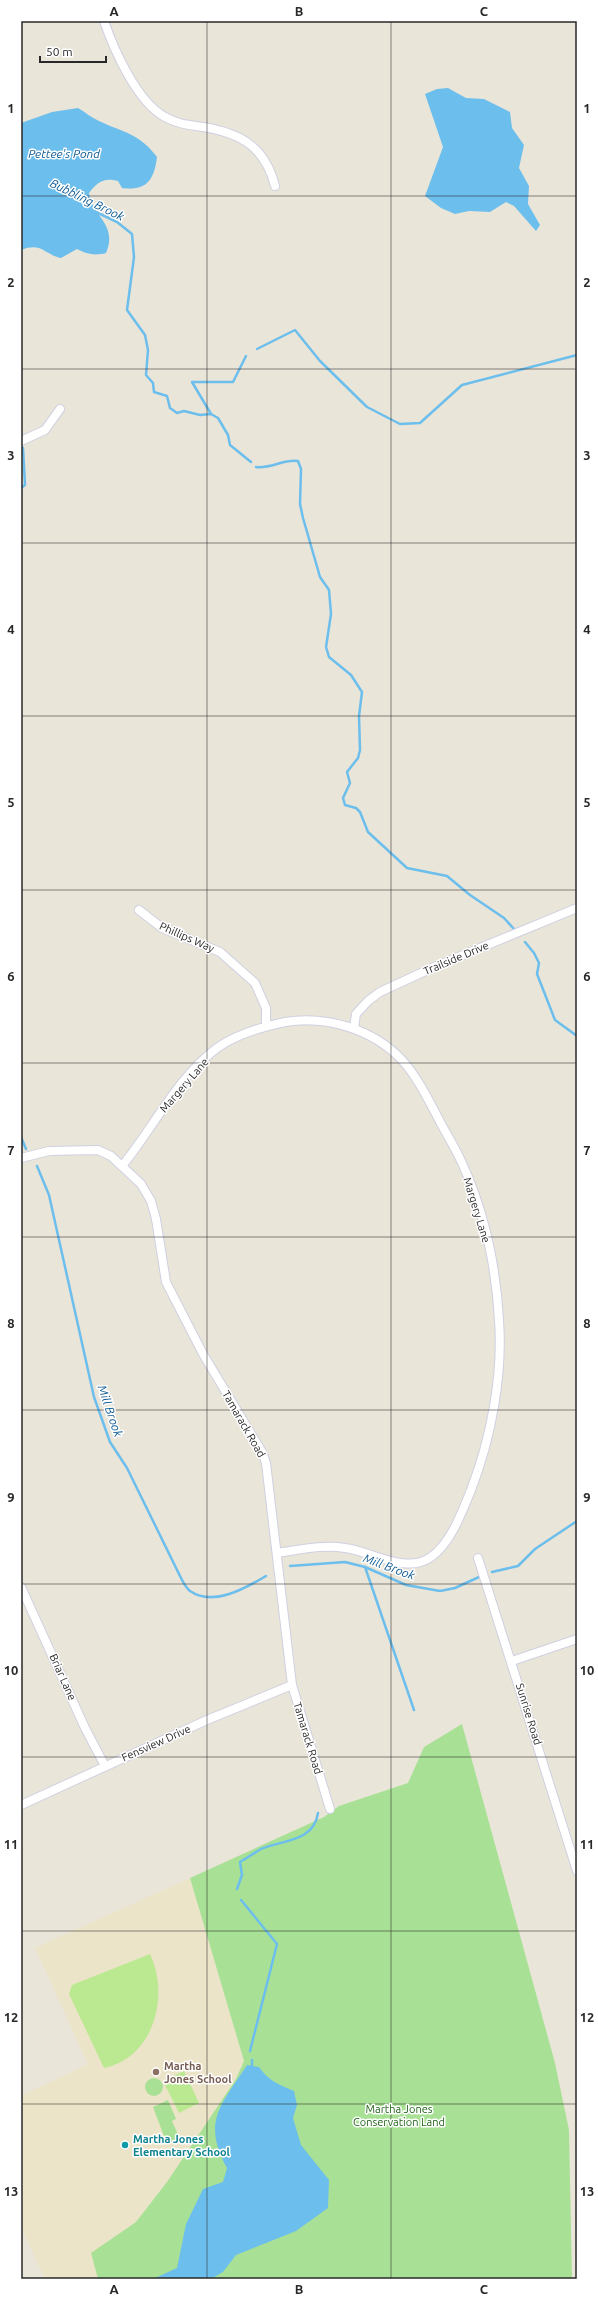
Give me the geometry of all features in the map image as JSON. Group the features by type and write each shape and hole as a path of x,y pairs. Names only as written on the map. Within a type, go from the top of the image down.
{"street":[{"path":"104,21 122,63 132,80 153,108 173,122 218,130 241,138 262,156 268,165 275,186"},
{"path":"21,440 45,430 60,409"},
{"name":"Trailside Drive","path":"354,1028 356,1014 368,1000 380,992 434,967 577,908"},
{"name":"Phillips Way","path":"138,910 162,928 220,952 255,983 266,1008 266,1026"},
{"name":"Margery Lane","path":"122,1166 142,1142 162,1107 195,1069 216,1049 237,1036 266,1026 306,1019 354,1028 374,1038 401,1059 421,1088 462,1163 481,1216 495,1283 499,1322 499,1359 494,1397 478,1472 464,1509 451,1533 431,1557 420,1562 405,1563 345,1548 323,1547 277,1553"},
{"name":"Tamarack Road","path":"21,1158 49,1151 98,1150 111,1156 141,1184 151,1201 166,1282 203,1354 262,1452 266,1463 292,1685 330,1809"},
{"name":"Sunrise Road","path":"478,1558 512,1661 577,1871"},
{"name":"Briar Lane","path":"21,1587 85,1728 105,1766"},
{"path":"512,1661 577,1639"},
{"name":"Fensview Drive","path":"21,1805 105,1766 292,1685"}],"shaded area":[{"name":"Martha Jones School","path":"190,1878 244,2061 236,2079 167,2182 136,2222 92,2253 98,2279 45,2279 21,2227 21,2096 88,2064 35,1948"}],"green space":[{"name":"Martha Jones Conservation Land","path":"462,1724 555,2063 569,2130 572,2279 98,2279 91,2253 136,2222 167,2182 236,2079 244,2061 190,1878 324,1817 339,1806 408,1783 424,1747"},
{"path":"150,1954 156,1970 158,1988 157,2005 153,2023 146,2038 135,2052 121,2062 104,2068 69,1994 72,1985"},
{"path":"184,2071 199,2103 179,2113 163,2081"},
{"path":"150,2078 158,2078 163,2083 161,2094 158,2096 150,2096 145,2091 145,2083"},
{"path":"168,2100 176,2119 172,2121 180,2139 167,2144 153,2107"}],"water":[{"path":"448,88 466,98 484,99 510,112 512,128 524,145 519,168 529,186 528,204 540,225 536,231 514,206 506,202 490,212 469,211 455,214 441,208 425,196 443,147 425,94 437,89"},
{"name":"Pettee's Pond","path":"78,108 96,120 131,134 144,143 157,157 154,172 147,183 137,188 122,188 118,181 105,180 98,183 89,193 91,202 104,222 109,235 109,243 106,253 91,254 77,249 61,258 34,247 21,250 21,123 52,112"},
{"path":"247,2065 259,2067 274,2082 294,2091 297,2105 293,2118 301,2145 329,2180 328,2208 296,2231 236,2255 223,2272 211,2279 153,2279 177,2268 186,2224 203,2189 223,2182 227,2168 219,2152 215,2125 223,2102"}],"waterway":[{"name":"Bubbling Brook","path":"96,212 117,222 132,234 134,257 127,310 145,335 148,350 146,375 153,383 154,392 167,396 170,408 177,413 184,411 200,415 211,414 218,418 228,435 230,445 251,462"},
{"path":"257,349 295,330 320,361 367,407 400,424 420,423 462,385 577,355"},
{"path":"211,414 192,382 233,382 246,356"},
{"name":"Mill Brook","path":"21,488 25,485 23,448"},
{"name":"Bubbling Brook","path":"256,467 267,467 287,461 298,461 301,469 300,504 303,518 320,577 329,590 331,614 326,647 329,657 351,675 362,692 359,716 360,750 358,758 347,772 350,783 343,798 345,805 356,808 360,812 368,832 407,868 447,876 470,895 504,918 514,929"},
{"name":"Bubbling Brook","path":"525,942 534,953 539,963 537,974 555,1020 577,1036"},
{"name":"Mill Brook","path":"21,1137 26,1149"},
{"name":"Mill Brook","path":"37,1166 49,1195 94,1397 110,1442 127,1468 184,1583 190,1591 209,1597 229,1594 249,1586 266,1576"},
{"name":"Mill Brook","path":"492,1572 518,1566 535,1549 577,1521"},
{"name":"Mill Brook","path":"290,1566 345,1562 365,1567 406,1585 440,1591 455,1588 479,1577"},
{"path":"365,1567 414,1710"},
{"path":"237,1889 242,1875 240,1862 261,1849 304,1835 315,1823 318,1813"},
{"path":"241,1900 277,1944 250,2051"},
{"path":"252,2060 252,2068"}],"place":[{"name":"Martha Jones School","path":"156,2072"},
{"name":"Martha Jones Elementary School","path":"125,2145"}]}
